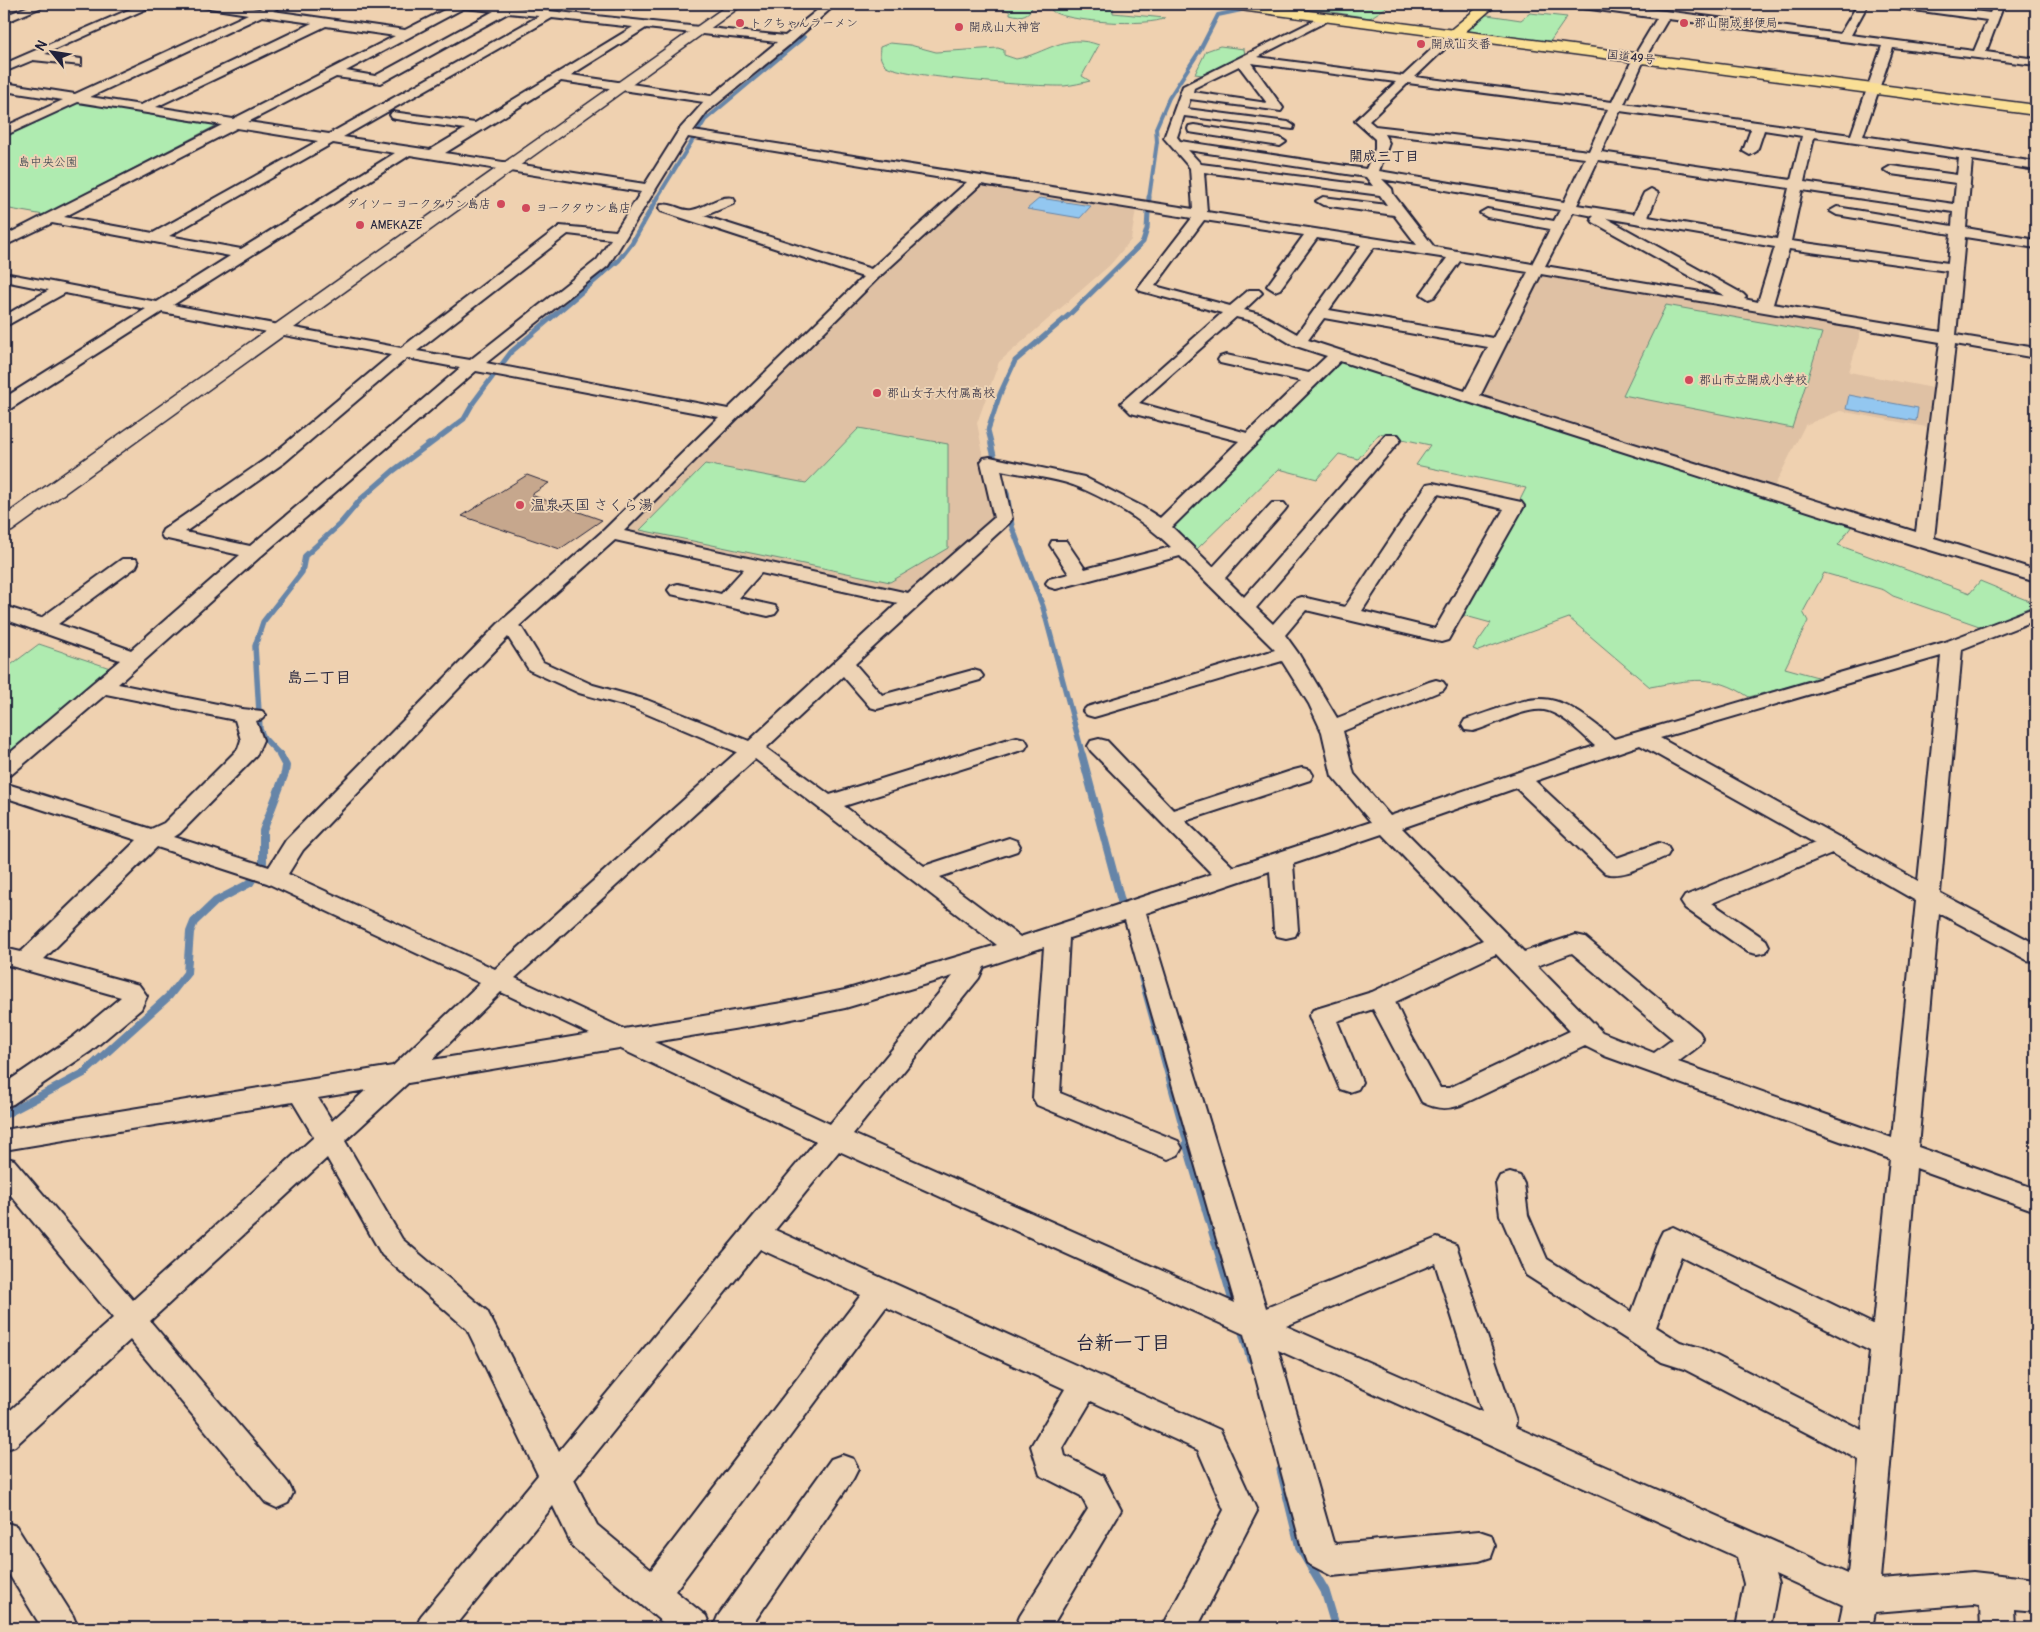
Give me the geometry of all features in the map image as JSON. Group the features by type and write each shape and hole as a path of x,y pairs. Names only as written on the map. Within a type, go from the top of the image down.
{"main road":[{"name":"国道49号","path":"1225,4 2036,110"},
{"path":"1453,35 1490,4"}],"street":[{"path":"4,20 38,4"},
{"path":"4,68 151,4"},
{"path":"203,4 406,34"},
{"path":"4,132 279,4"},
{"path":"4,242 334,73 460,4 485,5 789,40"},
{"path":"4,526 737,4"},
{"path":"4,769 102,687 254,552 474,365 602,263 621,236 684,134 714,100 831,4"},
{"path":"1575,4 1621,6 1665,14 2036,62"},
{"path":"1844,37 1864,4"},
{"path":"1892,4 1925,12 1994,17"},
{"path":"1979,54 2000,4"},
{"path":"334,73 377,80 507,9"},
{"path":"1719,21 1726,10"},
{"path":"156,238 551,14"},
{"path":"1470,398 1568,208 1614,106 1665,14"},
{"path":"1325,18 1189,86 1170,138 1197,167 1387,192"},
{"path":"145,108 324,22"},
{"path":"432,155 645,24"},
{"path":"1372,174 1382,148 1380,135 1360,121 1453,35"},
{"path":"1856,138 1875,89 1889,43"},
{"path":"4,58 77,62"},
{"path":"1242,60 1759,125 2036,166"},
{"path":"1186,95 1277,108 1242,60"},
{"path":"560,77 714,100"},
{"path":"4,87 649,189"},
{"path":"1179,112 1288,126"},
{"path":"396,115 475,128"},
{"path":"1750,151 1759,125"},
{"path":"1174,127 1280,142"},
{"path":"1372,129 1593,155 1960,209"},
{"path":"1759,307 1783,244 1809,132"},
{"path":"684,134 1429,251 2036,353"},
{"path":"1175,144 1372,174 1783,244 1954,268"},
{"path":"4,405 407,151"},
{"path":"1924,542 1948,338 1966,155"},
{"path":"1197,167 1200,216 1146,288 1258,318 1299,342 1470,398 2036,576"},
{"path":"1891,170 1963,180"},
{"path":"1372,174 1429,251"},
{"path":"275,877 294,845 505,628 611,534 873,275 977,180"},
{"path":"1639,220 1652,193"},
{"path":"1323,200 1400,211"},
{"path":"690,216 728,201"},
{"path":"666,208 873,275"},
{"path":"1837,211 2036,244"},
{"path":"1587,212 1653,252 1759,307"},
{"path":"1487,213 1558,226"},
{"path":"48,218 242,254"},
{"path":"254,552 170,534 279,458 404,354 565,229 621,236"},
{"path":"1275,286 1313,233"},
{"path":"1299,342 1370,242"},
{"path":"1429,294 1456,256"},
{"path":"4,277 279,331 474,365 733,415"},
{"path":"4,322 62,289"},
{"path":"1250,439 1137,409 1129,403 1254,293"},
{"path":"1320,313 1498,344"},
{"path":"1161,527 1337,354"},
{"path":"1226,360 1267,364 1312,379"},
{"path":"1246,608 1392,439"},
{"path":"4,1436 400,1075 499,979 752,750 912,600 1003,519 990,462 1078,481 1135,510 1161,527 1246,608 1281,644 1320,704 1331,728 1343,776 1386,825 1588,1034 1614,1048 2036,1200"},
{"path":"1094,711 1281,644 1302,603 1441,636 1515,506 1433,488 1350,614"},
{"path":"1214,578 1278,507"},
{"path":"611,534 912,600"},
{"path":"1059,545 1080,576"},
{"path":"1056,582 1183,548"},
{"path":"43,626 129,563"},
{"path":"726,600 757,566"},
{"path":"678,590 768,610"},
{"path":"4,612 134,658"},
{"path":"4,1140 299,1090 621,1039 836,1001 974,961 1386,825 1642,737 1952,646 2036,613"},
{"path":"505,628 514,632 536,666 544,670 586,689 640,704 763,755 829,803 920,875 1015,946"},
{"path":"1855,1628 1862,1597 1902,1152 1952,646"},
{"path":"844,664 877,703 973,676"},
{"path":"1331,728 1436,686"},
{"path":"15,959 154,838 172,828 248,751 252,740 245,721 251,715 102,687"},
{"path":"1473,725 1533,705 1546,704 1560,708 1611,748"},
{"path":"1642,737 1928,897 2036,954"},
{"path":"829,803 1017,744"},
{"path":"1099,746 1169,819 1229,877"},
{"path":"1169,819 1302,775"},
{"path":"1519,780 1613,868 1659,851"},
{"path":"4,790 275,877 499,979 621,1039 836,1138 1862,1597 1973,1588 2036,1595"},
{"path":"1757,946 1693,902 1834,844"},
{"path":"920,875 1009,846"},
{"path":"1281,860 1286,930"},
{"path":"1133,908 1256,1325 1319,1552 1332,1560 1479,1546"},
{"path":"1057,933 1046,1098 1168,1148"},
{"path":"1349,1082 1322,1016 1381,998 1499,942"},
{"path":"1519,963 1576,944 1690,1039 1658,1064"},
{"path":"4,1097 82,1044 132,1003 134,996 130,991 15,959"},
{"path":"433,1628 755,1234 836,1138 970,972 974,961"},
{"path":"1381,998 1396,1032 1431,1095 1437,1098 1452,1098 1588,1034"},
{"path":"299,1090 330,1139 392,1247 477,1320 584,1536 694,1628"},
{"path":"4,1168 130,1321 277,1493"},
{"path":"1510,1184 1514,1215 1536,1267 1673,1353 1690,1357 1876,1452"},
{"path":"755,1234 1209,1440 1241,1511 1179,1628"},
{"path":"1640,1332 1673,1239 1885,1344"},
{"path":"1256,1325 1437,1250 1446,1253 1500,1421 1498,1434"},
{"path":"653,1594 881,1292"},
{"path":"1032,1628 1105,1510 1092,1486 1051,1465 1046,1446 1084,1384"},
{"path":"730,1628 842,1469"},
{"path":"4,1537 61,1628"},
{"path":"1751,1548 1762,1584 1753,1628"},
{"path":"1996,1591 1998,1628"}],"shaded area":[{"name":"郡山女子大付属高校","path":"977,184 1136,209 1131,240 1110,265 999,362 977,423 996,519 909,596 623,532"},
{"name":"郡山市立開成小学校","path":"1543,272 1862,327 1849,372 1933,388 1926,427 1840,411 1805,425 1773,489 1480,396"}],"green space":[{"path":"970,4 1034,4 1028,13 1019,16 1010,14 1005,9 980,7"},
{"path":"1053,4 1117,4 1113,8 1113,13 1165,18 1156,21 1125,23 1071,18 1051,10"},
{"path":"1281,4 1441,4 1436,9 1390,5 1370,18"},
{"path":"1530,13 1567,17 1549,43 1464,31 1481,14 1521,20"},
{"path":"1065,42 1087,42 1099,45 1082,76 1090,81 1064,86 1050,86 941,77 896,69 885,65 880,56 880,47 890,43 910,45 936,52 998,48 1004,50 1004,55 1016,59"},
{"path":"1220,46 1244,49 1245,55 1202,75 1195,74 1206,51"},
{"name":"島中央公園","path":"74,101 219,124 44,215 4,208 4,134"},
{"path":"1666,305 1822,333 1792,428 1623,395"},
{"path":"1338,360 1854,523 1838,545 1970,593 1980,581 2036,604 1985,628 1893,596 1884,590 1824,573 1803,612 1808,621 1785,668 1821,678 1749,697 1736,689 1712,681 1677,682 1650,687 1569,618 1478,651 1473,649 1491,623 1462,615 1524,504 1519,502 1526,488 1416,465 1430,445 1379,434 1358,459 1339,454 1317,479 1279,469 1196,550 1168,525"},
{"path":"859,428 948,444 948,548 890,582 640,530 705,464 806,483"},
{"path":"39,644 110,668 4,761 4,670"}],"water":[{"path":"1040,198 1091,206 1080,218 1027,209"},
{"path":"1849,395 1918,408 1916,421 1846,409"}],"building":[{"name":"温泉天国 さくら湯","path":"527,475 549,483 531,495 602,520 560,549 462,516"}],"waterway":[{"path":"1149,198 1157,142 1156,128 1169,98 1200,50 1218,15 1269,4"},
{"path":"657,198 705,120 804,37"},
{"path":"428,446 464,419 473,403 511,352 619,260 632,243 658,197"},
{"path":"992,446 988,430 1000,394 1015,361 1069,315 1143,242 1147,229 1149,197"},
{"path":"281,756 264,738 260,729 255,646 263,622 302,572 305,556 340,524 361,499 393,471 429,444"},
{"path":"991,444 996,465"},
{"path":"1002,482 1007,494 1012,527 1043,607 1083,756"},
{"path":"4,1115 84,1073 169,996 187,973 190,932 194,922 216,901 250,883 263,863 263,831 285,773 286,766 280,755"},
{"path":"1082,755 1124,912"},
{"path":"1142,977 1188,1145"},
{"path":"1187,1144 1236,1311"},
{"path":"1241,1326 1251,1359"},
{"path":"1281,1470 1300,1548 1325,1591 1336,1628"}],"place":[{"name":"トクちゃんラーメン","path":"740,23"},
{"name":"郡山開成郵便局","path":"1684,23"},
{"name":"開成山大神宮","path":"959,27"},
{"name":"開成山交番","path":"1421,44"},
{"name":"ダイソー ヨークタウン島店","path":"501,204"},
{"name":"ヨークタウン島店","path":"526,208"},
{"name":"AMEKAZE","path":"360,225"},
{"name":"郡山市立開成小学校","path":"1689,380"},
{"name":"郡山女子大付属高校","path":"877,393"},
{"name":"温泉天国 さくら湯","path":"520,505"}],"district":[{"name":"開成三丁目","path":"1384,156"},
{"name":"島二丁目","path":"319,677"},
{"name":"台新一丁目","path":"1123,1342"}]}
